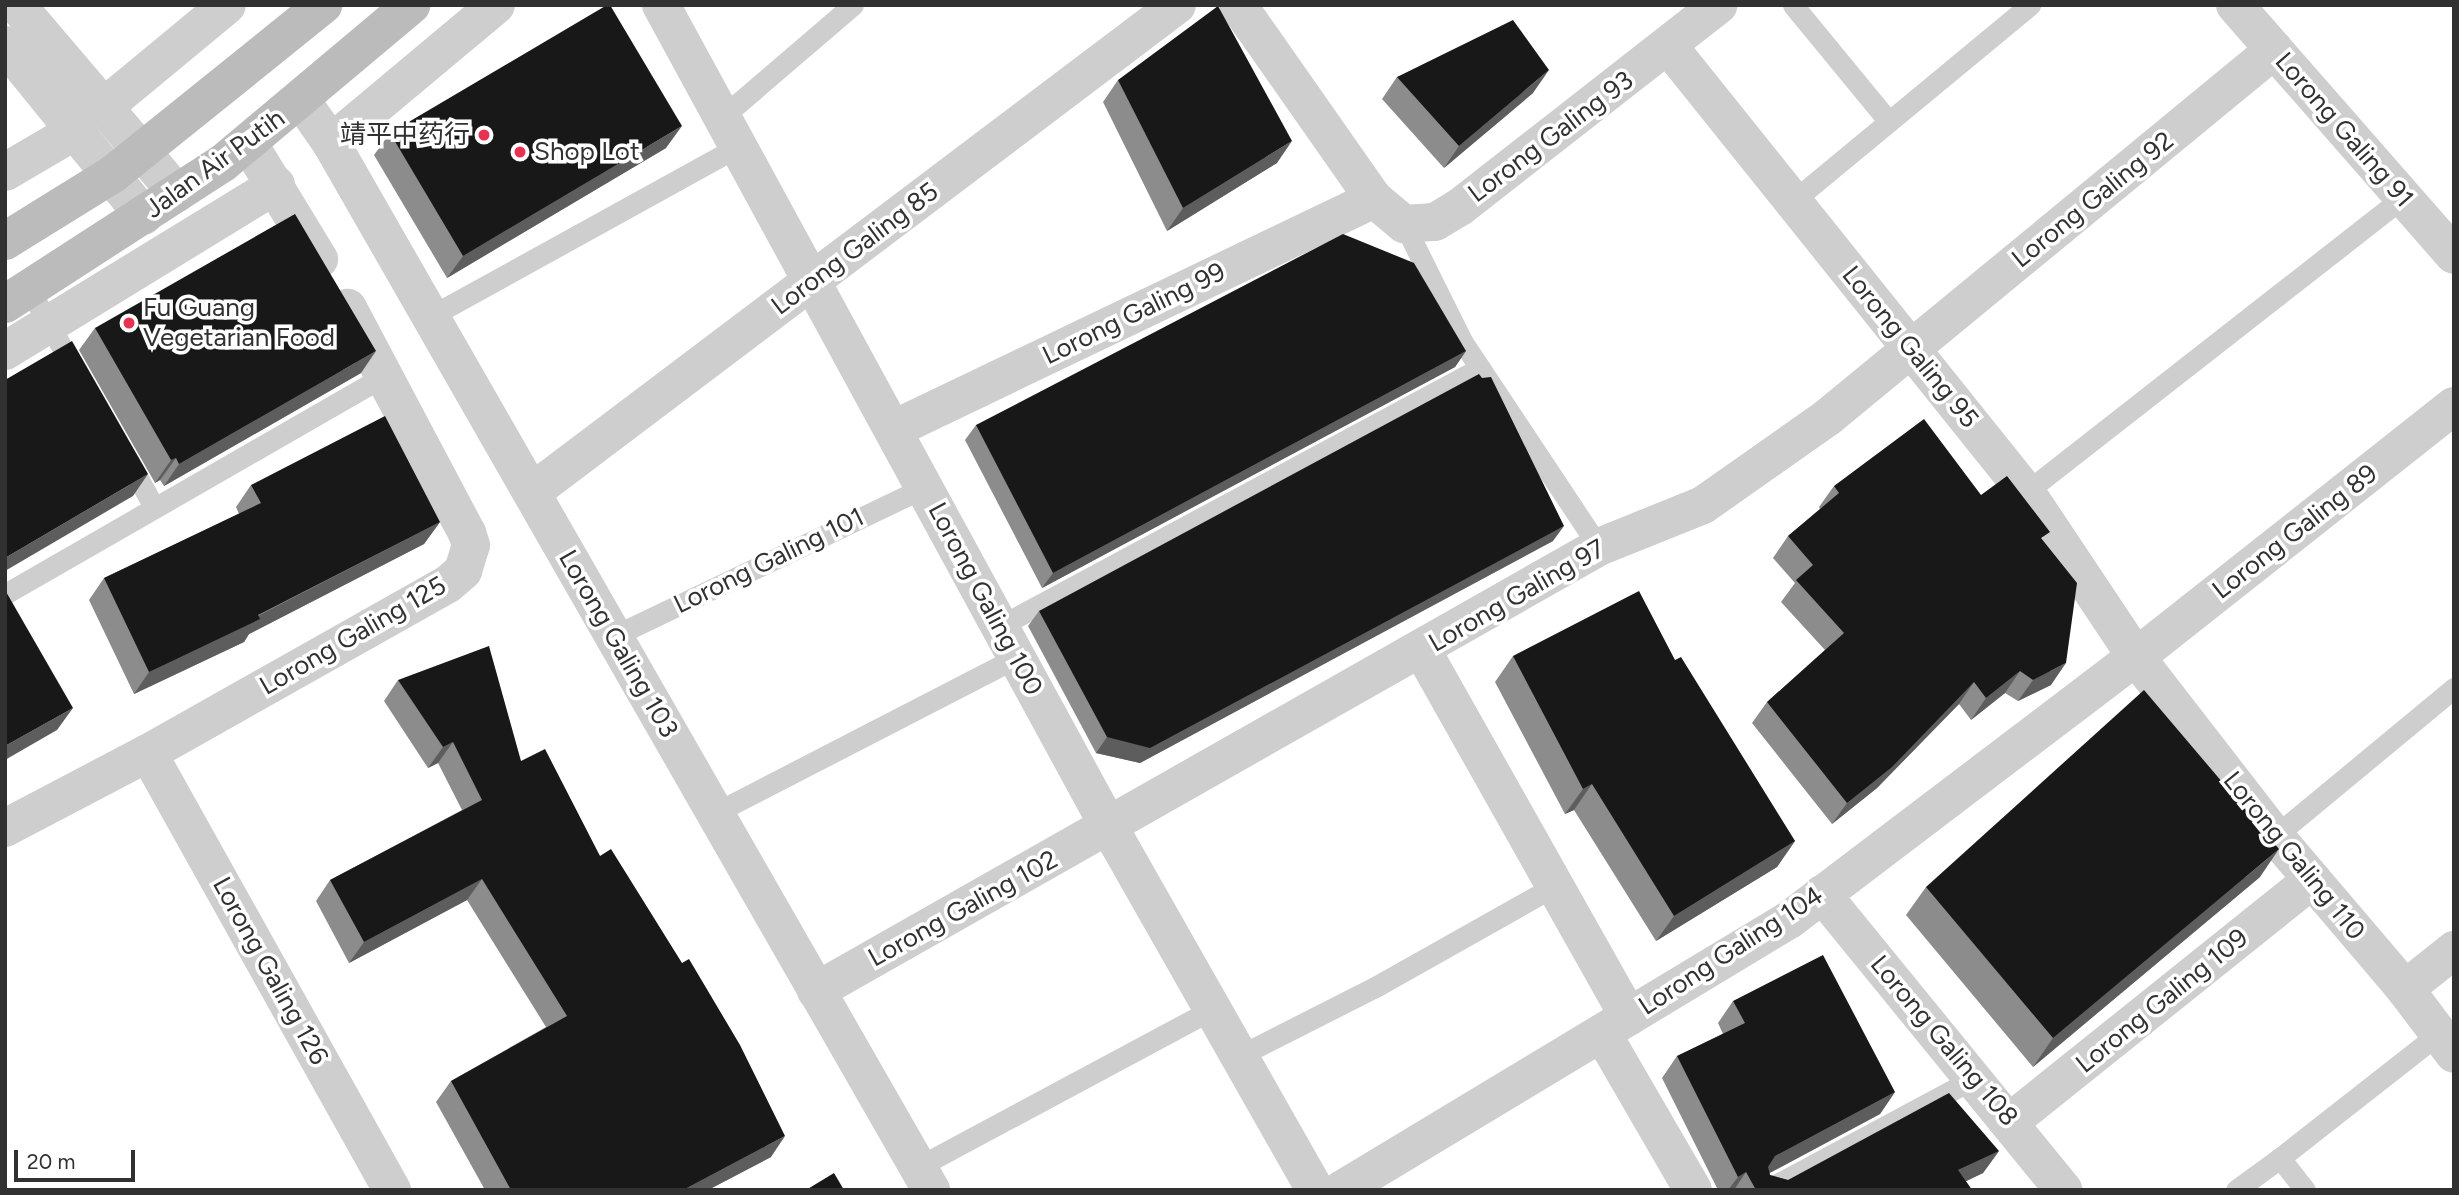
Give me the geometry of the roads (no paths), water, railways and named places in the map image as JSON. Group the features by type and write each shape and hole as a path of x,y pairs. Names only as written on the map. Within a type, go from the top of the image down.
{"street":[{"path":"18,5 91,118 113,174 144,216"},
{"path":"5,172 91,118 227,5"},
{"name":"Jalan Air Putih","path":"5,241 113,174 323,5"},
{"name":"Jalan Air Putih","path":"17,297 144,216 249,144 411,5"},
{"path":"331,143 496,5"},
{"name":"Lorong Galing 100","path":"661,5 810,283 894,429 1109,827 1315,1190"},
{"name":"Lorong Galing 85","path":"532,492 1177,5"},
{"path":"1238,5 1374,199 1404,224"},
{"name":"Lorong Galing 93","path":"1404,224 1435,222 1460,207 1670,48 1720,5"},
{"name":"Lorong Galing 91","path":"2235,5 2454,255"},
{"path":"5,45 91,118 143,149 177,193"},
{"name":"Lorong Galing 95","path":"1670,48 2026,492 2136,657"},
{"name":"Lorong Galing 92","path":"1912,349 2274,50"},
{"name":"Lorong Galing 103","path":"301,100 331,143 924,1179"},
{"name":"Lorong Galing 125","path":"5,828 148,753 448,584 463,571 471,545 467,533 387,374 249,144"},
{"path":"5,351 276,185"},
{"name":"Lorong Galing 99","path":"894,429 1374,199"},
{"name":"Lorong Galing 97","path":"1109,827 1599,547 1703,505 1828,417 1912,349"},
{"name":"Lorong Galing 89","path":"2136,657 2454,407"},
{"path":"1422,650 1553,887 1693,1190"},
{"name":"Lorong Galing 110","path":"2136,657 2275,836 2405,989 2446,1044"},
{"name":"Lorong Galing 104","path":"1341,1190 1789,920 2136,657"},
{"name":"Lorong Galing 126","path":"148,753 392,1190"},
{"name":"Lorong Galing 102","path":"816,991 1109,827"},
{"name":"Lorong Galing 109","path":"2011,1121 2312,880"},
{"name":"Lorong Galing 108","path":"1822,894 2011,1121 2063,1190"},
{"path":"2405,989 2454,950"}],"lane":[{"path":"431,317 729,132 853,5"},
{"path":"1793,5 1889,122"},
{"path":"1793,201 2031,5"},
{"path":"2026,492 2403,197"},
{"path":"1404,224 1439,301 1480,368 1599,547"},
{"path":"17,297 50,325 85,386"},
{"path":"715,813 1480,368"},
{"path":"5,594 387,374"},
{"path":"120,446 155,507"},
{"name":"Lorong Galing 101","path":"614,636 925,487"},
{"path":"2275,836 2454,688"},
{"path":"1239,1056 1377,986 1553,887"},
{"path":"924,1179 1213,1009"},
{"path":"2236,1190 2446,1044"},
{"path":"1766,1190 1975,1078"},
{"path":"2280,1158 2305,1190"}],"place":[{"name":"靖平中药行","path":"484,135"},
{"name":"Shop Lot","path":"520,152"},
{"name":"Fu Guang Vegetarian Food","path":"129,323"}]}
